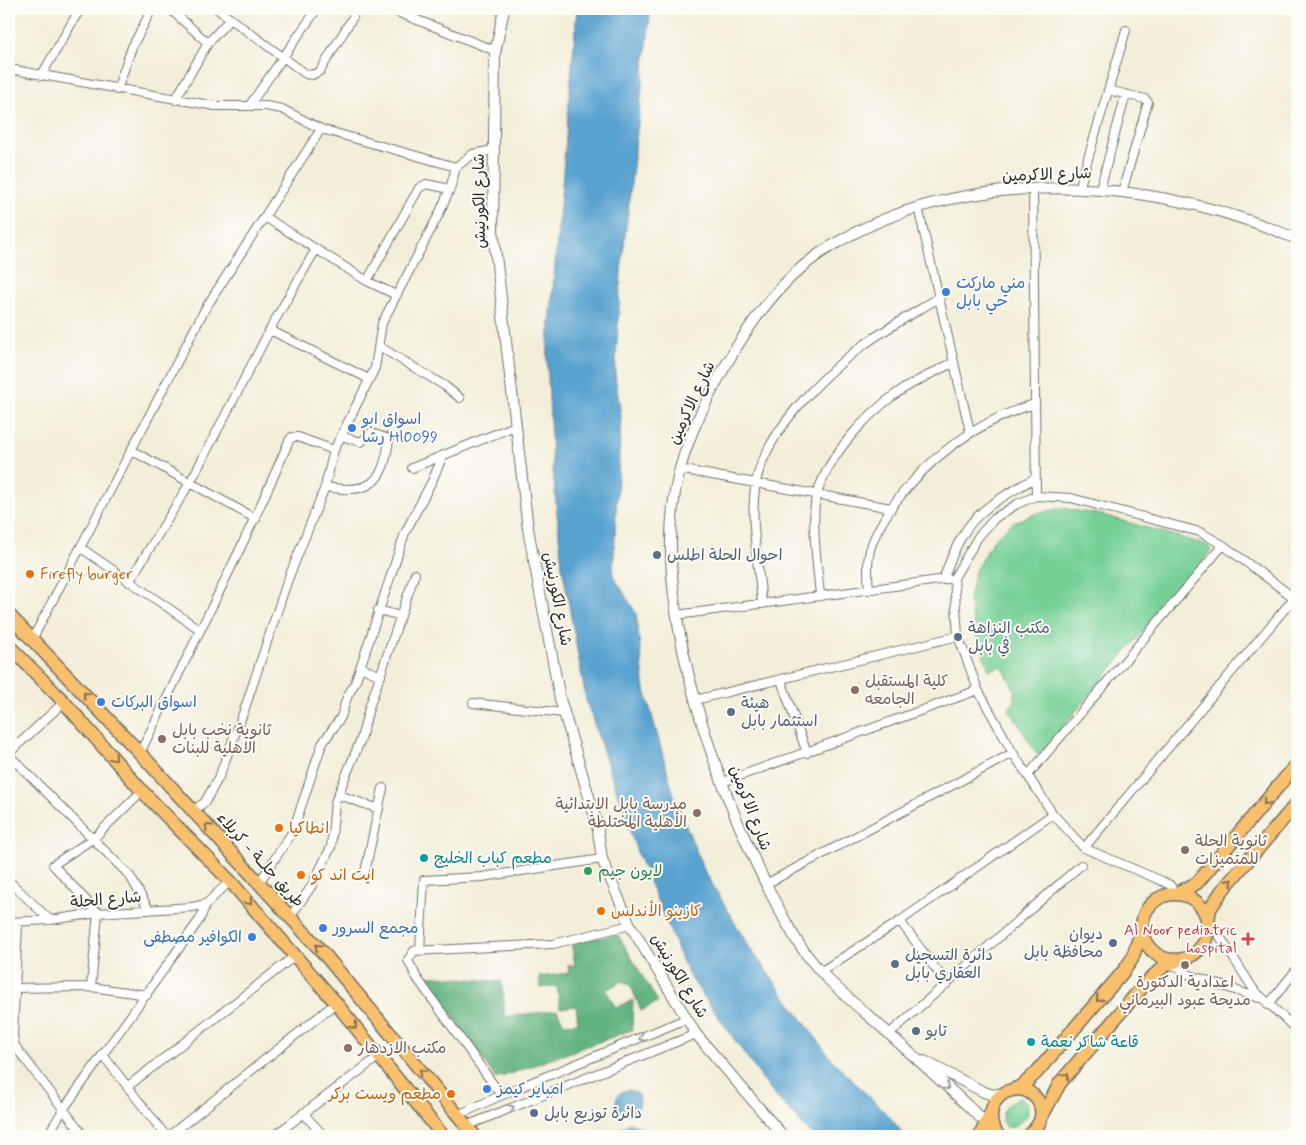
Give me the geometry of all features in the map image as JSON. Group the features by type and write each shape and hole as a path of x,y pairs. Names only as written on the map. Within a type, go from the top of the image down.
{"main road":[{"name":"طريق حلــة - كربلاء","path":"9,615 33,638 140,753 325,955 463,1113 475,1136"},
{"path":"9,646 64,702 142,791 230,881 296,955 443,1136"},
{"path":"980,1136 992,1126 992,1109 1009,1091 1022,1086 1036,1073 1123,972 1132,958 1146,911 1153,902 1197,883 1297,764"},
{"path":"1035,1129 1060,1083 1154,974 1173,963 1190,957 1202,948 1208,936 1208,919 1213,903 1297,803"},
{"path":"1175,894 1192,898 1208,919"},
{"path":"1142,929 1146,945 1154,954 1173,963"},
{"path":"1009,1091 1027,1091 1034,1096 1041,1110 1035,1129"},
{"path":"430,1121 436,1136"}],"street":[{"path":"41,76 80,9"},
{"path":"117,90 132,47 152,9"},
{"path":"170,9 208,43"},
{"path":"217,9 282,58 306,74 312,75 320,71 353,18"},
{"path":"249,106 317,9"},
{"name":"شارع الكورنيش","path":"504,9 496,51 493,230 528,529 564,713 597,824 602,858 630,925 696,1034 783,1136"},
{"path":"397,12 496,51"},
{"path":"175,100 208,43 230,18"},
{"path":"1079,189 1126,30"},
{"path":"9,70 215,106 266,106 282,109 320,129 456,167"},
{"path":"1108,90 1145,99 1148,102 1122,192"},
{"path":"1100,189 1126,94"},
{"path":"33,638 205,308 320,129"},
{"path":"193,811 205,802 219,777 245,708 287,582 325,487 334,450 375,368 380,347 382,323 450,189 456,167 473,154 494,150"},
{"path":"367,281 419,188 426,184 450,189"},
{"path":"1033,188 1036,496"},
{"name":"شارع الاكرمين","path":"992,1126 820,972 792,932 753,859 723,782 696,700 677,616 671,532 679,469 701,411 739,342 790,278 818,255 845,238 918,207 978,194 1033,188 1100,189 1201,207 1246,219 1297,239"},
{"path":"918,207 970,432"},
{"path":"265,217 367,281 396,295"},
{"path":"129,582 191,481 270,330 316,248"},
{"path":"762,604 755,513 756,483 767,454 784,426 815,390 862,346 940,297"},
{"path":"270,330 369,380"},
{"path":"380,347 446,386 460,398"},
{"path":"820,596 816,528 817,494 828,470 844,446 874,412 898,393 954,362"},
{"path":"869,590 869,556 880,527 891,508 927,465 970,432 1010,411 1034,404"},
{"path":"412,468 442,458 516,426"},
{"path":"325,487 355,490 368,487 380,476 389,439 371,433 362,442 357,442 341,436"},
{"path":"140,753 199,629 256,518 292,437 298,437 334,450"},
{"path":"131,450 256,518"},
{"path":"259,883 293,831 322,744 341,717 360,667 405,533 442,458"},
{"path":"679,469 891,508"},
{"path":"943,580 953,550 967,526 995,501 1035,478"},
{"path":"1084,848 1296,599 1223,545 1200,532 1071,498 1036,496 1017,504 995,518 978,536 954,578 958,636 978,690 1013,752 1029,774 1053,814 1084,848 1170,885 1175,894"},
{"path":"1029,774 1223,545"},
{"path":"81,548 199,629"},
{"path":"290,917 311,887 331,847 338,795 361,739 369,708 415,574"},
{"path":"677,616 954,578"},
{"path":"378,610 401,616"},
{"path":"696,700 958,636"},
{"path":"360,667 381,676"},
{"path":"781,680 807,753"},
{"path":"723,782 978,690"},
{"path":"64,702 9,754 130,876 149,910"},
{"path":"473,703 564,713"},
{"path":"766,884 1013,752"},
{"path":"365,872 383,788"},
{"path":"90,987 98,913 53,865 94,838 142,791"},
{"path":"338,795 379,809"},
{"path":"820,972 900,921 1053,814"},
{"path":"420,950 424,880 482,877 602,858"},
{"path":"889,1034 948,984 1080,865"},
{"path":"9,881 50,920"},
{"path":"47,1136 102,1054 147,995 200,919 206,904 230,881"},
{"name":"شارع الحلة","path":"9,922 50,920 98,913 192,908 206,904"},
{"path":"1208,919 1244,976 1266,1002 1297,1030"},
{"path":"900,921 948,984"},
{"path":"18,922 13,988 16,1046 84,1136"},
{"path":"501,1095 414,973 408,960 414,951 553,944 630,925"},
{"path":"127,1087 296,955"},
{"path":"1173,963 1190,975 1266,1002"},
{"path":"1266,1002 1297,969"},
{"path":"13,988 90,987 147,995"},
{"path":"102,1054 167,1136 336,1003"},
{"path":"463,1113 501,1095 686,1019"},
{"path":"470,1124 696,1034"},
{"name":"شارع الاكرمين","path":"911,1053 984,1092 993,1095 1009,1091"},
{"path":"274,1136 378,1057"},
{"path":"303,1113 324,1136"}],"green space":[{"path":"1061,508 1102,515 1207,545 1211,551 1038,756 1009,709 1015,700 1015,691 1002,666 989,670 975,632 969,599 975,571 993,540 1012,523 1035,514"},
{"path":"618,935 658,1002 641,1011 631,986 623,981 606,990 616,1008 633,1000 632,1030 496,1079 426,975 502,982 505,1017 557,1010 564,1024 578,1023 576,1006 560,1008 557,986 541,988 539,977 569,973 568,966 575,965 571,942"},
{"path":"1021,1098 1028,1104 1028,1114 1015,1127 1006,1127 1002,1121 1005,1109 1010,1103"}],"water":[{"path":"577,9 651,9 621,272 615,376 621,415 613,575 636,613 645,690 674,796 704,870 749,947 832,1060 889,1116 905,1136 813,1136 771,1091 688,974 638,855 586,700 562,566 552,460 547,357"},
{"path":"628,1090 637,1093 640,1102 637,1111 628,1114 619,1111 616,1102 619,1093"},
{"path":"629,1123 641,1127 643,1136 619,1136 621,1128"}],"place":[{"name":"مني ماركت حي بابل","path":"946,292"},
{"name":"اسواق ابو رشا Hl0099","path":"352,428"},
{"name":"احوال الحلة اطلس","path":"657,555"},
{"name":"Firefly burger","path":"30,574"},
{"name":"مكتب النزاهة في بابل","path":"958,637"},
{"name":"كلية المستقبل الجامعه","path":"855,690"},
{"name":"اسواق البركات","path":"101,702"},
{"name":"هيئة استثمار بابل","path":"731,712"},
{"name":"ثانوية نخب بابل الاهلية للبنات","path":"162,739"},
{"name":"مدرسة بابل الابتدائية الأهلية المختلطة","path":"697,813"},
{"name":"انطاكيا","path":"279,828"},
{"name":"ثانوية الحلة للمتميزات","path":"1185,850"},
{"name":"مطعم كباب الخليج","path":"424,858"},
{"name":"لايون جيم","path":"588,871"},
{"name":"ايت اند كو","path":"301,875"},
{"name":"كازينو الأندلس","path":"601,911"},
{"name":"مجمع السرور","path":"323,928"},
{"name":"الكوافير مصطفى","path":"252,937"},
{"name":"Al Noor pediatric hospital","path":"1248,939"},
{"name":"ديوان محافظة بابل","path":"1113,943"},
{"name":"دائرة التسجيل العقاري بابل","path":"895,964"},
{"name":"اعدادية الدكتورة مديحة عبود البيرماني","path":"1185,965"},
{"name":"تابو","path":"916,1031"},
{"name":"قاعة شاكر نعمة","path":"1031,1042"},
{"name":"مكتب الازدهار","path":"348,1048"},
{"name":"امباير كيمز","path":"487,1089"},
{"name":"مطعم ويست بركر","path":"451,1094"},
{"name":"دائرة توزيع بابل","path":"534,1113"}]}
